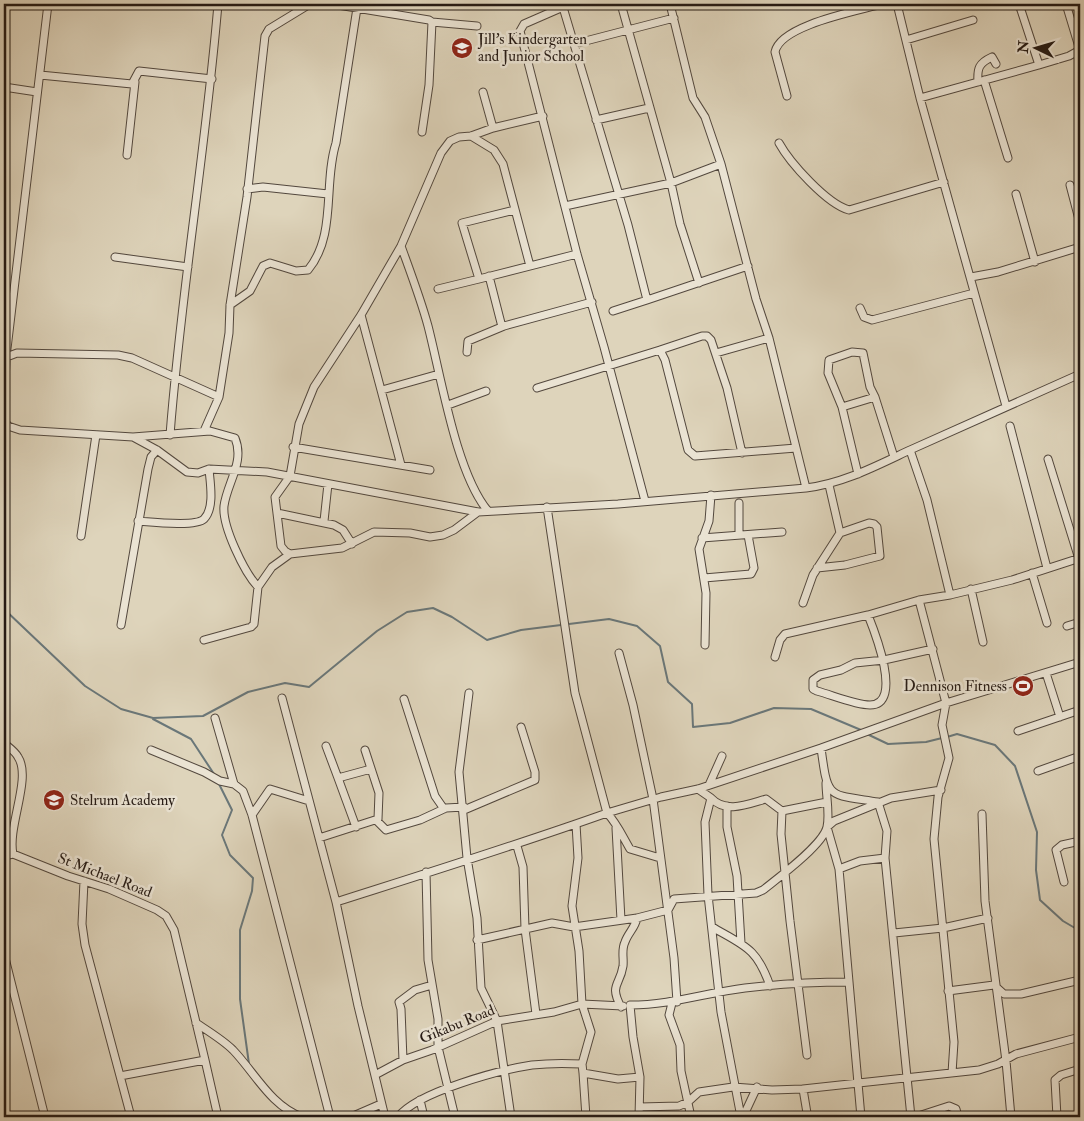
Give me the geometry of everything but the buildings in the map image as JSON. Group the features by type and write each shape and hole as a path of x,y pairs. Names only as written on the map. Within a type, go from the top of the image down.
{"street":[{"path":"4,412 5,358 48,4"},
{"path":"170,435 188,267 212,79 218,4"},
{"path":"204,431 219,397 229,332 230,305 247,189 266,32 310,4"},
{"path":"332,4 432,22 477,26"},
{"path":"621,4 671,183 680,224 699,283"},
{"path":"670,4 693,98 705,116 721,164 756,299 769,338 806,488"},
{"path":"787,96 775,52 785,36 802,27 882,4"},
{"path":"897,4 920,98 1006,406"},
{"path":"1019,4 1039,65"},
{"path":"920,98 1039,65 1069,56 1078,51 1076,33 1066,4"},
{"path":"645,501 592,302 577,254 544,116 520,31 524,24 563,5 647,300"},
{"path":"230,305 250,291 263,266 270,263 296,271 308,270 320,256 328,214 330,162 336,143 357,8"},
{"path":"574,44 674,18"},
{"path":"906,40 973,20"},
{"path":"422,132 429,85 432,22"},
{"path":"996,64 992,57 980,64 977,72 1008,158"},
{"path":"127,155 135,82 139,71 212,79"},
{"path":"40,75 132,84 135,82"},
{"path":"4,87 37,92"},
{"path":"483,92 493,128"},
{"path":"596,120 649,108"},
{"path":"290,554 281,546 275,498 290,476 293,447 299,424 314,387 361,316 401,246 441,152 450,141 459,137 471,136 493,128 544,116"},
{"path":"471,136 494,150 503,164 530,266"},
{"path":"779,143 785,154 822,195 838,207 848,210 944,182"},
{"path":"565,206 671,183 721,164"},
{"path":"1070,185 1080,222"},
{"path":"247,189 263,187 328,194"},
{"path":"1016,194 1035,262"},
{"path":"479,278 462,223 515,210"},
{"path":"401,246 426,319 439,374 471,484 478,499 488,511"},
{"path":"971,277 1035,262 1080,248"},
{"path":"438,289 577,254"},
{"path":"115,257 188,267"},
{"path":"613,311 748,266"},
{"path":"489,276 501,323 504,326"},
{"path":"860,308 864,317 872,320 974,293"},
{"path":"467,352 468,341 504,326 592,302"},
{"path":"361,316 401,465"},
{"path":"537,388 707,336 716,353 727,388 742,453"},
{"path":"716,353 769,338"},
{"path":"660,350 666,360 688,450 700,457 796,448"},
{"path":"858,474 842,407 828,373 829,360 852,352 862,353 870,387 875,397 894,458"},
{"path":"5,358 17,353 118,355 132,358 219,397"},
{"path":"382,390 439,374"},
{"path":"133,437 157,450 187,472 198,473 209,469 290,476 478,512 645,501 830,485 1080,374"},
{"path":"448,405 486,391"},
{"path":"842,407 875,397"},
{"path":"4,420 8,426 20,430 133,437 204,431 217,432 235,438 236,471 227,494 224,516 242,564 258,586"},
{"path":"1010,426 1020,458 1047,568"},
{"path":"80,536 96,435"},
{"path":"293,447 430,470"},
{"path":"121,625 148,469 151,457 157,450"},
{"path":"910,450 927,500 950,595"},
{"path":"775,657 780,640 785,634 868,615 919,600 950,595 1079,559 1048,459"},
{"path":"138,521 184,523 201,521 209,511 209,469"},
{"path":"324,521 328,484"},
{"path":"830,485 840,533"},
{"path":"705,645 704,578 699,549 709,521 711,495"},
{"path":"739,503 739,535"},
{"path":"547,507 575,693 607,813 616,822 618,832 630,849"},
{"path":"204,640 251,627 255,620 258,586 272,568 290,554 332,550 352,544 366,534 381,531 430,537 443,535 454,530 478,512"},
{"path":"277,513 324,521 343,530 352,544"},
{"path":"803,603 809,583 817,568 840,533 869,523 877,527 880,556 845,565 817,568"},
{"path":"702,538 782,532"},
{"path":"704,578 751,574 754,568 748,535"},
{"path":"1032,573 1047,623"},
{"path":"972,589 983,642"},
{"path":"919,600 946,703 942,725 949,758 935,821 934,839 954,1042 952,1073"},
{"path":"868,615 884,660 886,693 880,701 871,705 813,688 813,680 820,675 841,670 855,663 884,660 933,649"},
{"path":"1067,626 1080,622"},
{"path":"619,653 633,705 653,799 674,958 674,1002 668,1015 680,1045 681,1071 691,1117"},
{"path":"336,902 467,858 517,846 607,813 653,799 698,789 821,748 946,703 1080,662"},
{"path":"1046,673 1060,717"},
{"path":"469,692 459,772 464,809 467,858 477,918 476,940 481,988 497,1021 506,1072 511,1117"},
{"path":"282,698 336,902 385,1117"},
{"path":"404,699 435,796 444,809"},
{"path":"1018,731 1080,710"},
{"path":"215,718 234,784"},
{"path":"376,820 386,830 420,820 455,806 464,809 535,780 535,772 520,727"},
{"path":"4,744 13,751 21,765 21,789 11,836 13,854 4,856"},
{"path":"326,746 356,826"},
{"path":"821,748 826,782 827,827 839,869 861,1117"},
{"path":"4,750 13,751"},
{"path":"151,750 204,772 220,781 234,784 243,791 252,815 330,1117"},
{"path":"319,838 376,820 379,815 379,794 365,750"},
{"path":"709,785 722,756"},
{"path":"1038,770 1080,756"},
{"path":"338,778 371,769"},
{"path":"826,782 831,791 837,795 878,802"},
{"path":"252,815 270,789 309,801"},
{"path":"698,789 716,803 732,808 766,799 782,811 827,802"},
{"path":"476,940 552,923 574,927 637,918 668,910 674,899 708,895 738,897 756,893 764,890 812,848 827,827 834,821 891,798 941,790"},
{"path":"711,798 705,822 708,895 719,992 733,1087 742,1117"},
{"path":"878,802 887,832 885,858 911,1117"},
{"path":"727,806 727,827 735,859 740,943"},
{"path":"782,811 781,834 807,1055"},
{"path":"982,814 985,901 1006,1060 1010,1117"},
{"path":"616,822 616,853 621,920"},
{"path":"576,824 578,858 571,897 579,951 582,1004 591,1032 582,1064 586,1117"},
{"path":"1064,882 1056,850 1062,845 1080,841"},
{"path":"517,846 523,867 525,928 536,1014"},
{"path":"616,853 630,849 660,858"},
{"name":"St Michael Road","path":"13,854 136,900 166,916 174,930 196,1022"},
{"path":"839,869 860,861 885,858"},
{"path":"426,872 428,960 438,1019 438,1047 446,1087 455,1117"},
{"path":"84,881 82,924 85,945 130,1117"},
{"path":"621,1007 616,997 614,986 622,969 625,942 635,927 637,918"},
{"path":"894,933 943,928 988,918"},
{"path":"712,927 740,943 760,959 770,986"},
{"path":"4,954 46,1117"},
{"path":"948,991 988,986 997,988 1004,994 1022,994 1080,980"},
{"path":"582,1004 621,1007 674,1002 719,992 799,982 849,982"},
{"path":"403,1060 401,1008 399,1002 414,990 432,986"},
{"name":"Gikabu Road","path":"375,1076 403,1060 497,1021 554,1012 582,1004"},
{"path":"630,1005 632,1037 640,1077 639,1117"},
{"path":"196,1022 218,1117"},
{"path":"196,1022 232,1049 267,1091 285,1107 302,1117"},
{"path":"640,1107 670,1107 688,1102 699,1092 733,1087 757,1087 772,1090 803,1089 857,1082 908,1079 923,1074 930,1077 992,1067 1016,1054 1079,1036"},
{"path":"120,1076 205,1060"},
{"path":"398,1117 420,1100 446,1087 530,1066 582,1064"},
{"path":"1057,1117 1055,1080 1061,1075 1080,1069"},
{"path":"583,1073 618,1079 640,1077"},
{"path":"742,1117 757,1087"},
{"path":"803,1089 807,1113 811,1117"},
{"path":"420,1100 424,1117"},
{"path":"351,1117 381,1104"},
{"path":"915,1117 949,1106 956,1109 958,1117"}],"waterway":[{"path":"4,609 85,686 121,709 153,718 203,716 248,692 285,683 309,687 377,631 407,612 433,608 452,617 487,640 521,630 609,619 637,626 660,646 668,682 692,704 693,727 730,723 774,708 811,709 861,730"},
{"path":"153,719 191,739 214,774"},
{"path":"867,734 888,744 926,742 942,738"},
{"path":"947,737 957,734 995,745 1015,766 1037,832 1036,870 1040,900 1063,921 1080,931"},
{"path":"219,784 232,810 222,835 230,855 253,878 252,891 240,930 240,999 249,1064"}],"place":[{"name":"Jill's Kindergarten and Junior School","path":"462,48"},
{"name":"Dennison Fitness","path":"1023,686"},
{"name":"Stelrum Academy","path":"54,800"}]}
